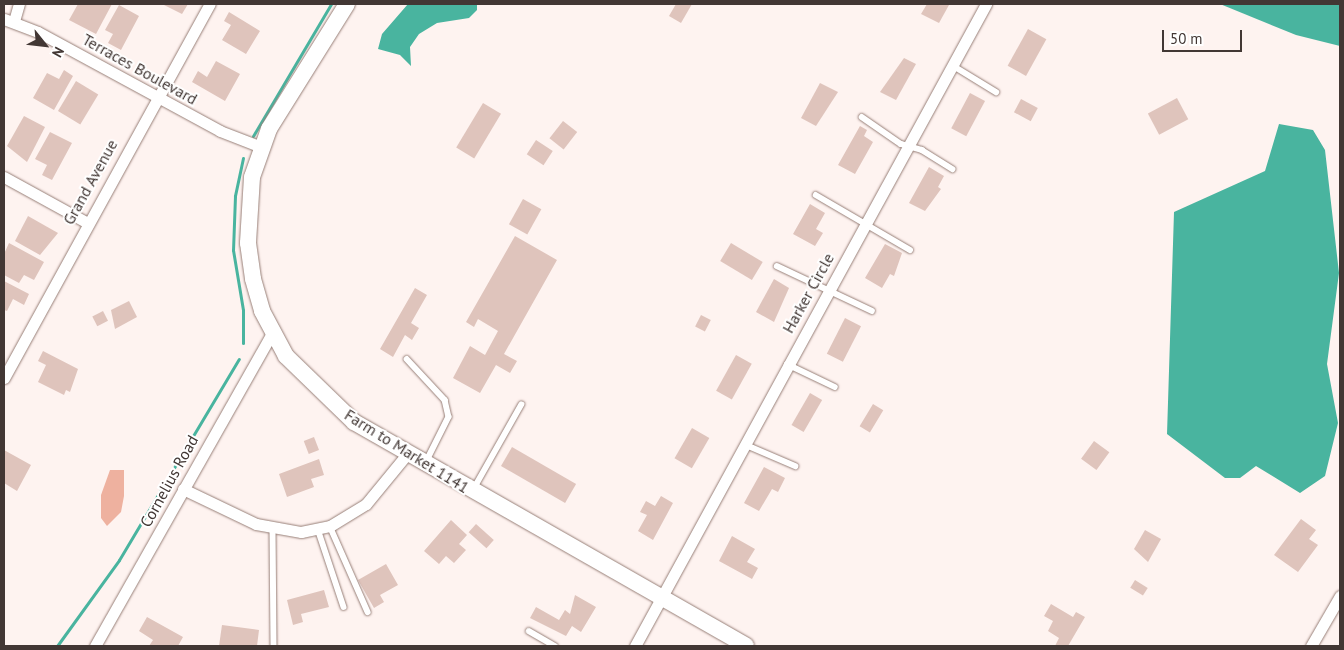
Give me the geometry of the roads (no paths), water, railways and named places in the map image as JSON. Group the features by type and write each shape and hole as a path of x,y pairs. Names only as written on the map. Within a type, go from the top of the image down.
{"street":[{"path":"9,20 19,4"},
{"name":"Grand Avenue","path":"4,378 155,96 210,4"},
{"name":"Farm to Market 1141","path":"346,4 261,147 252,177 248,244 262,311 272,333 286,356 322,395 354,422 660,599 746,646"},
{"name":"Harker Circle","path":"635,646 950,64 986,4"},
{"name":"Terraces Boulevard","path":"9,20 155,96 261,147"},
{"path":"4,177 86,222"},
{"name":"Cornelius Road","path":"95,646 272,333"},
{"path":"183,489 273,529 324,528 378,494 407,454"},
{"path":"1311,646 1340,596"}],"lane":[{"path":"950,64 996,92"},
{"path":"862,117 907,146 953,168"},
{"path":"816,195 910,250"},
{"path":"777,266 872,310"},
{"path":"407,358 445,400 449,417 437,450 424,464"},
{"path":"787,364 835,387"},
{"path":"472,491 521,405"},
{"path":"744,444 795,466"},
{"path":"324,528 344,607"},
{"path":"324,528 368,612"},
{"path":"273,529 274,646"},
{"path":"529,631 555,646"}],"waterway":[{"path":"253,136 331,4"},
{"path":"243,158 235,196 233,250 243,310 243,343"},
{"path":"57,646 119,560 239,359"}]}
